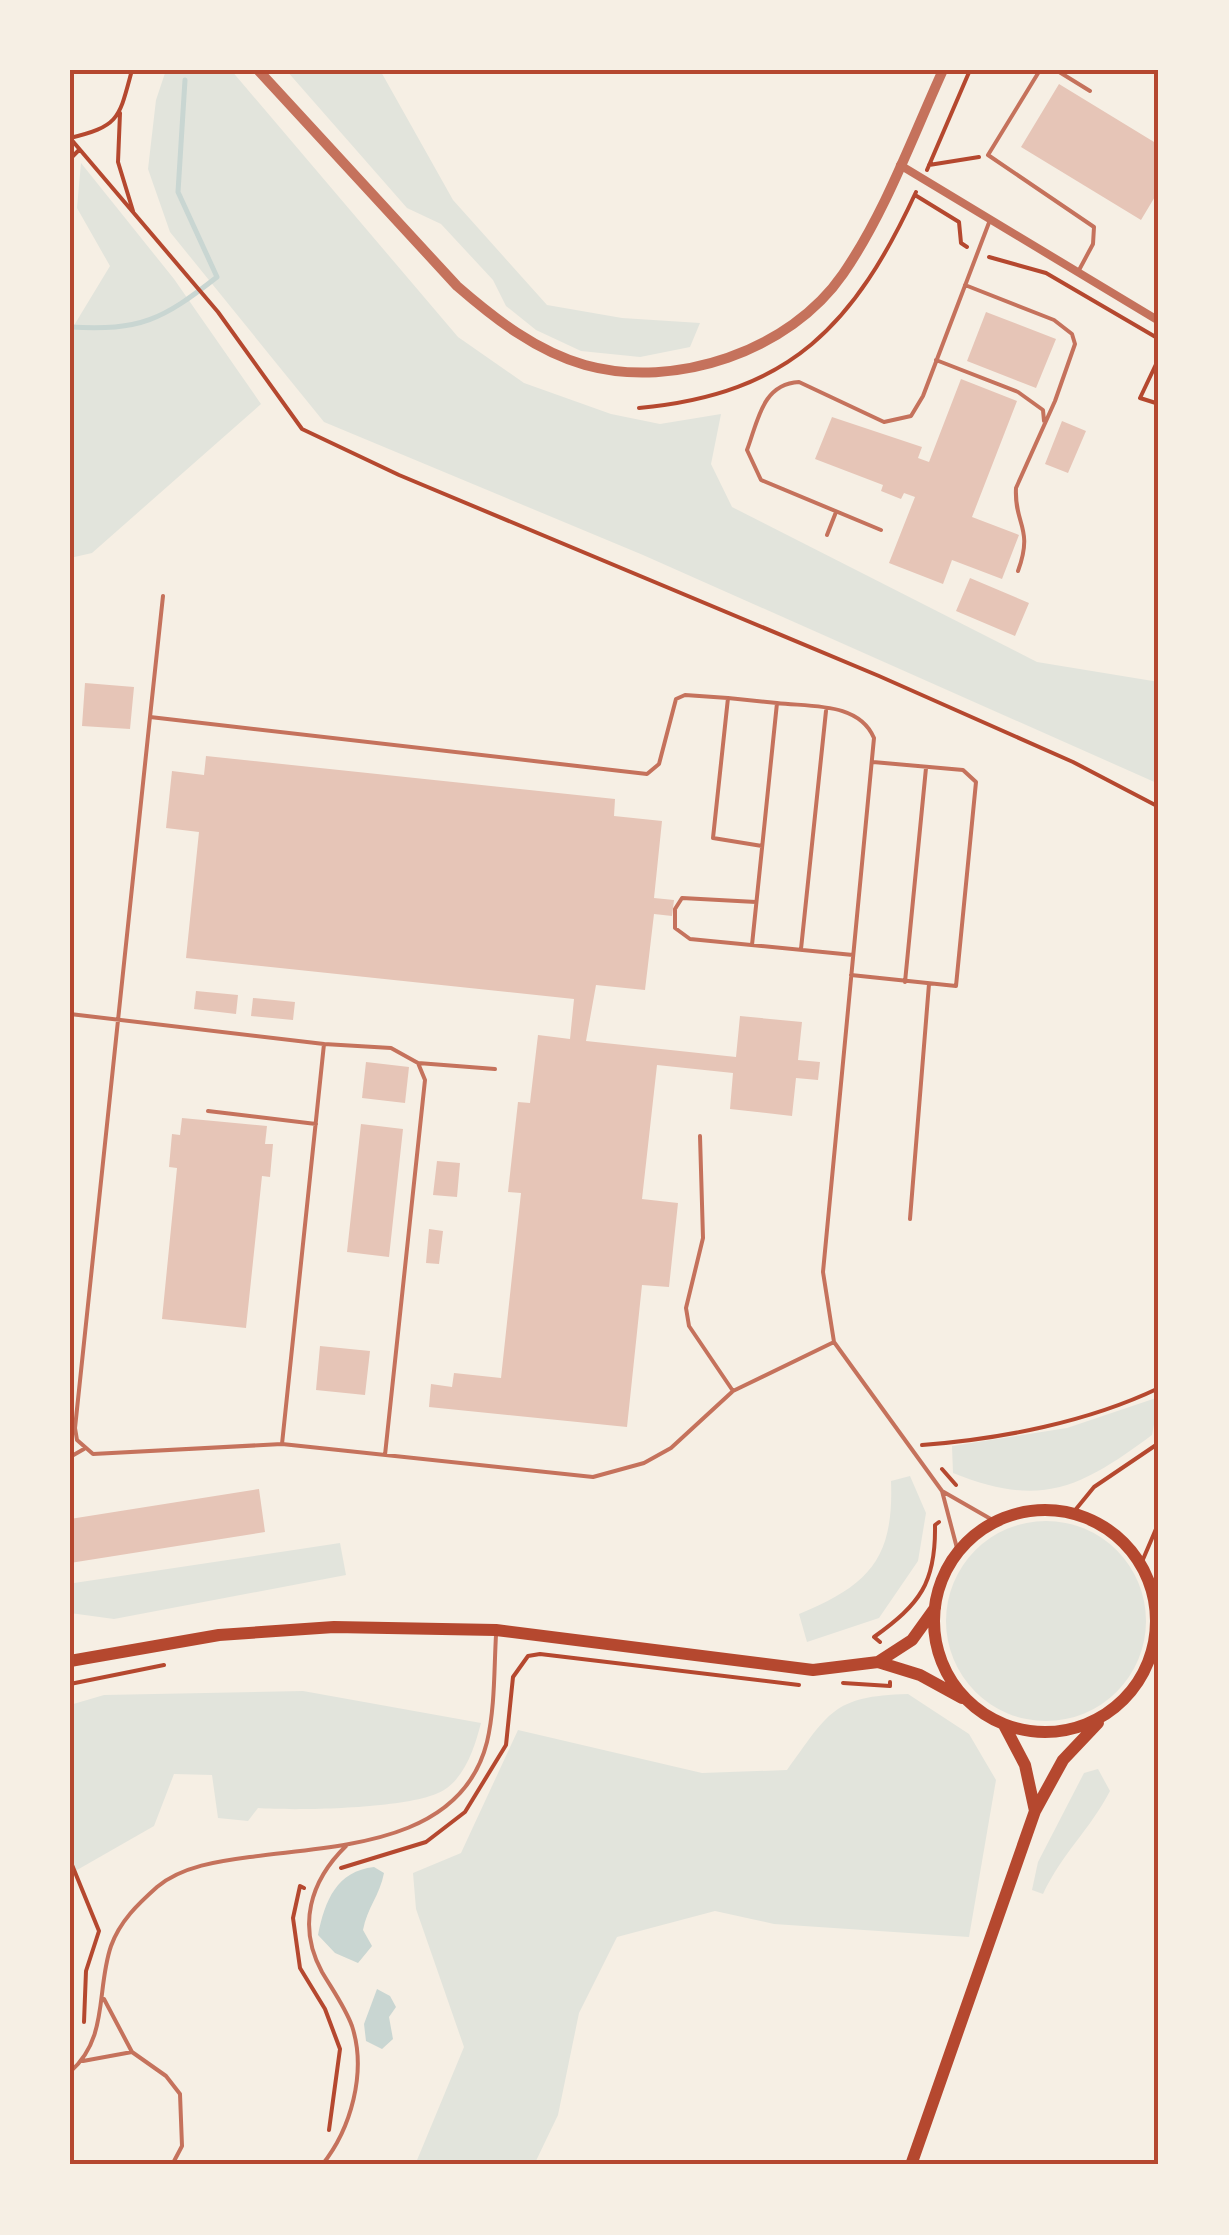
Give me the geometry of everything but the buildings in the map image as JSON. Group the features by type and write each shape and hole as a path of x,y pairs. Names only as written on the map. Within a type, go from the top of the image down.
{"main road":[{"path":"911,2165 1036,1811 1063,1760 1126,1698 1145,1670 1157,1637 1155,1589 1141,1564 1101,1525 1072,1514 1038,1510 996,1522 958,1552 943,1577 935,1608 934,1637 942,1664 966,1700"},
{"path":"886,1660 912,1640 935,1608"},
{"path":"70,1660 218,1635 276,1630 334,1626 496,1630 797,1668 886,1660 966,1700 1004,1725 1046,1733 1100,1721"},
{"path":"1004,1725 1025,1765 1036,1811"}],"street":[{"path":"258,70 457,286 514,331 587,365 632,370 697,366 762,344 802,316 842,275 943,70"},
{"path":"900,164 1159,321"}],"lane":[{"path":"1040,70 988,155 1094,227 1093,244 1078,272"},
{"path":"1056,70 1090,90"},
{"path":"881,530 761,480 747,450 766,398 784,383 798,382 884,422 911,416 990,220"},
{"path":"965,285 1054,320 1072,334 1074,355 1016,488 1015,502 1027,537 1018,571"},
{"path":"936,360 1018,392 1043,410 1044,420"},
{"path":"826,534 836,512"},
{"path":"84,1449 76,1428 163,596"},
{"path":"150,717 647,774 659,764 676,698 728,698 826,708 850,712 869,726 874,738 874,762 823,1272 834,1342 942,1492 958,1552"},
{"path":"728,698 713,838 762,846"},
{"path":"752,945 777,703"},
{"path":"800,950 826,708"},
{"path":"851,975 956,986 976,782 963,770 874,762"},
{"path":"905,982 926,767"},
{"path":"756,902 690,896 677,903 675,928 690,939 853,955"},
{"path":"910,1219 929,984"},
{"path":"70,1014 324,1044 391,1048 418,1063 495,1069"},
{"path":"282,1444 324,1044"},
{"path":"385,1454 425,1080 418,1063"},
{"path":"208,1110 316,1124"},
{"path":"700,1136 703,1238 686,1308 690,1326 733,1392"},
{"path":"70,1457 84,1449 102,1455 282,1444 568,1475 618,1473 671,1448 733,1392 834,1342"},
{"path":"942,1492 996,1522"},
{"path":"83,2062 96,2035 104,1999 103,1973 112,1942 127,1915 162,1882 209,1862 346,1846 425,1822 468,1782 486,1746 496,1630"},
{"path":"322,2165 346,2126 354,2096 356,2054 352,2026 320,1968 308,1934 314,1891 328,1864 346,1846"},
{"path":"104,1999 132,2052 166,2076 180,2094 182,2146 172,2165"},
{"path":"70,2072 83,2062 132,2052"}],"path":[{"path":"132,70 120,113 118,162 134,217"},
{"path":"120,113 108,129 70,138 218,312 302,429 399,475 880,676 1072,762 1159,807"},
{"path":"70,159 79,150"},
{"path":"930,165 988,155"},
{"path":"914,196 959,222 961,244 1046,273 1159,339"},
{"path":"1159,358 1140,398 1159,404"},
{"path":"908,1446 1048,1425 1133,1401 1159,1388"},
{"path":"1072,1514 1094,1486 1159,1443"},
{"path":"925,1445 932,1456"},
{"path":"940,1467 963,1492 961,1502"},
{"path":"830,1682 890,1686 886,1660 874,1637 901,1618 926,1590 936,1554 935,1526 948,1514"},
{"path":"1141,1564 1159,1522"},
{"path":"330,1873 426,1842 465,1812 506,1745 513,1677 528,1656 540,1654 783,1686 814,1684"},
{"path":"70,1684 164,1665"},
{"path":"70,1860 99,1931 86,1971 84,2030"},
{"path":"314,1891 300,1886 293,1918 300,1968 325,2009 340,2049 329,2131"}],"shaded area":[{"path":"166,70 231,70 458,337 524,383 611,414 660,424 721,414 711,464 732,507 1037,662 1159,682 1159,784 643,555 324,422 170,232 148,169 156,100"},
{"path":"286,70 380,70 453,200 547,305 622,318 700,323 690,347 640,357 581,351 536,330 506,306 493,280 441,224 407,208"},
{"path":"81,163 174,279 261,404 92,553 70,558 70,332 110,266 77,208"},
{"path":"1159,1397 1152,1435 1080,1480 1035,1491 984,1484 953,1473 952,1446 1067,1428"},
{"path":"910,1476 926,1513 918,1561 879,1618 807,1642 799,1614 843,1592 872,1566 888,1531 891,1481"},
{"path":"1046,1521 1084,1529 1116,1551 1138,1583 1146,1621 1138,1659 1116,1691 1084,1713 1046,1721 1008,1713 976,1691 954,1659 946,1621 954,1583 976,1551 1008,1529"},
{"path":"340,1543 346,1575 114,1619 70,1613 74,1583"},
{"path":"303,1691 481,1723 468,1760 452,1784 408,1801 325,1809 258,1808 248,1821 218,1818 212,1775 174,1774 154,1826 70,1874 70,1705 104,1695"},
{"path":"908,1694 969,1734 996,1780 969,1937 774,1924 715,1911 617,1937 579,2013 558,2115 534,2165 415,2165 464,2047 416,1909 413,1873 461,1853 518,1730 702,1773 787,1770 835,1711 863,1699"},
{"path":"1098,1769 1110,1791 1043,1894 1032,1890 1038,1862 1084,1773"},
{"path":"374,1867 384,1873 363,1930 372,1946 358,1963 335,1953 318,1935 324,1910 335,1889 351,1874"},
{"path":"377,1989 390,1996 396,2007 389,2017 393,2039 382,2049 366,2041 364,2024"}],"waterway":[{"path":"70,327 115,327 150,320 181,304 217,277 178,192 185,80"}]}
